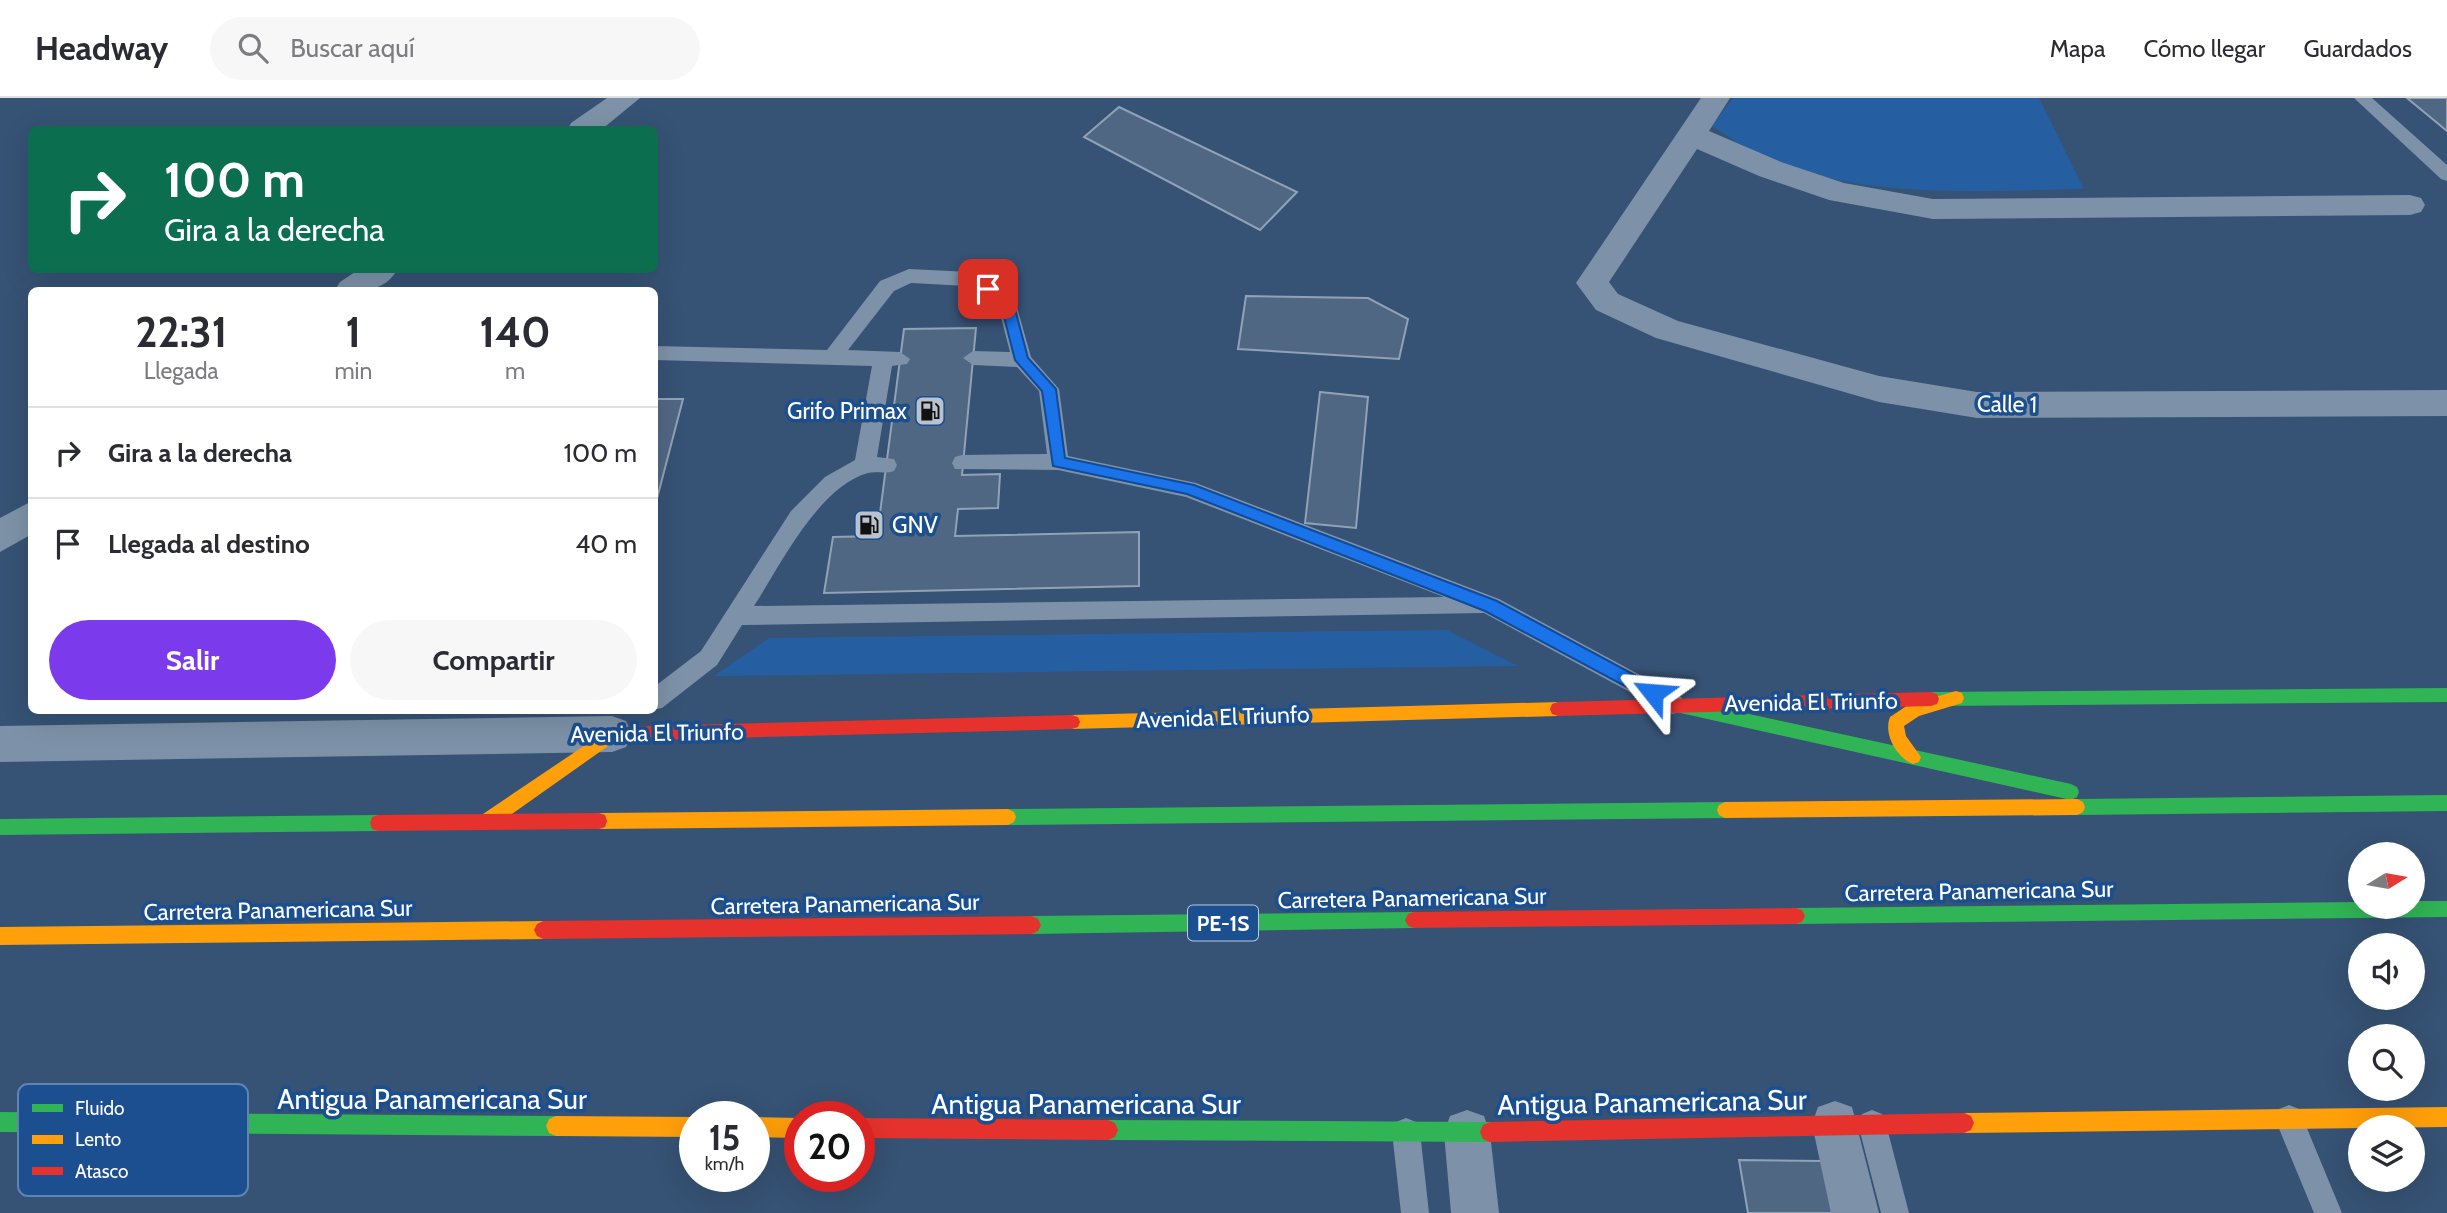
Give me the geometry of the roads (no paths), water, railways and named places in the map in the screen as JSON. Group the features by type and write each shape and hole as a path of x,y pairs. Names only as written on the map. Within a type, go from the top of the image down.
{"main road":[{"name":"Avenida El Triunfo","path":"627,722 1956,698 2447,695"},
{"path":"1913,757 1895,739 1895,723 1925,706 1956,698"},
{"path":"1676,705 2137,807"},
{"path":"486,822 627,722"},
{"path":"0,827 2447,803"},
{"name":"Carretera Panamericana Sur","path":"0,936 2447,909"},
{"name":"Antigua Panamericana Sur","path":"875,1128 1467,1133 1854,1124 2447,1117"},
{"name":"Antigua Panamericana Sur","path":"0,1122 18,1122"},
{"name":"Antigua Panamericana Sur","path":"248,1124 679,1127"}],"street":[{"path":"587,126 626,98"},
{"path":"1716,98 1691,135 1770,169 1840,193 1933,209 2410,205"},
{"name":"Calle 1","path":"1691,135 1592,283 1607,302 1668,330 1879,389 1977,405 2447,402"},
{"path":"356,287 376,273"},
{"path":"0,537 28,518"},
{"name":"Avenida El Triunfo","path":"0,744 627,722"},
{"path":"1854,1124 1854,1213"},
{"path":"1467,1133 1475,1213"}],"lane":[{"path":"2362,98 2447,175"},
{"path":"834,355 887,286 909,276 970,279 1006,298 1021,360 1049,389 1058,462"},
{"path":"658,353 834,355 891,359 876,465 832,482 799,517 709,658 658,698"},
{"path":"973,358 1021,360"},
{"path":"962,463 1058,462 1189,489 1491,606 1676,705"},
{"path":"736,616 1491,606"},
{"path":"2288,1119 2328,1213"},
{"path":"1854,1124 1895,1213"},
{"path":"1406,1132 1415,1213"}],"place":[{"name":"Grifo Primax","path":"930,411"},
{"name":"GNV","path":"869,525"}]}
